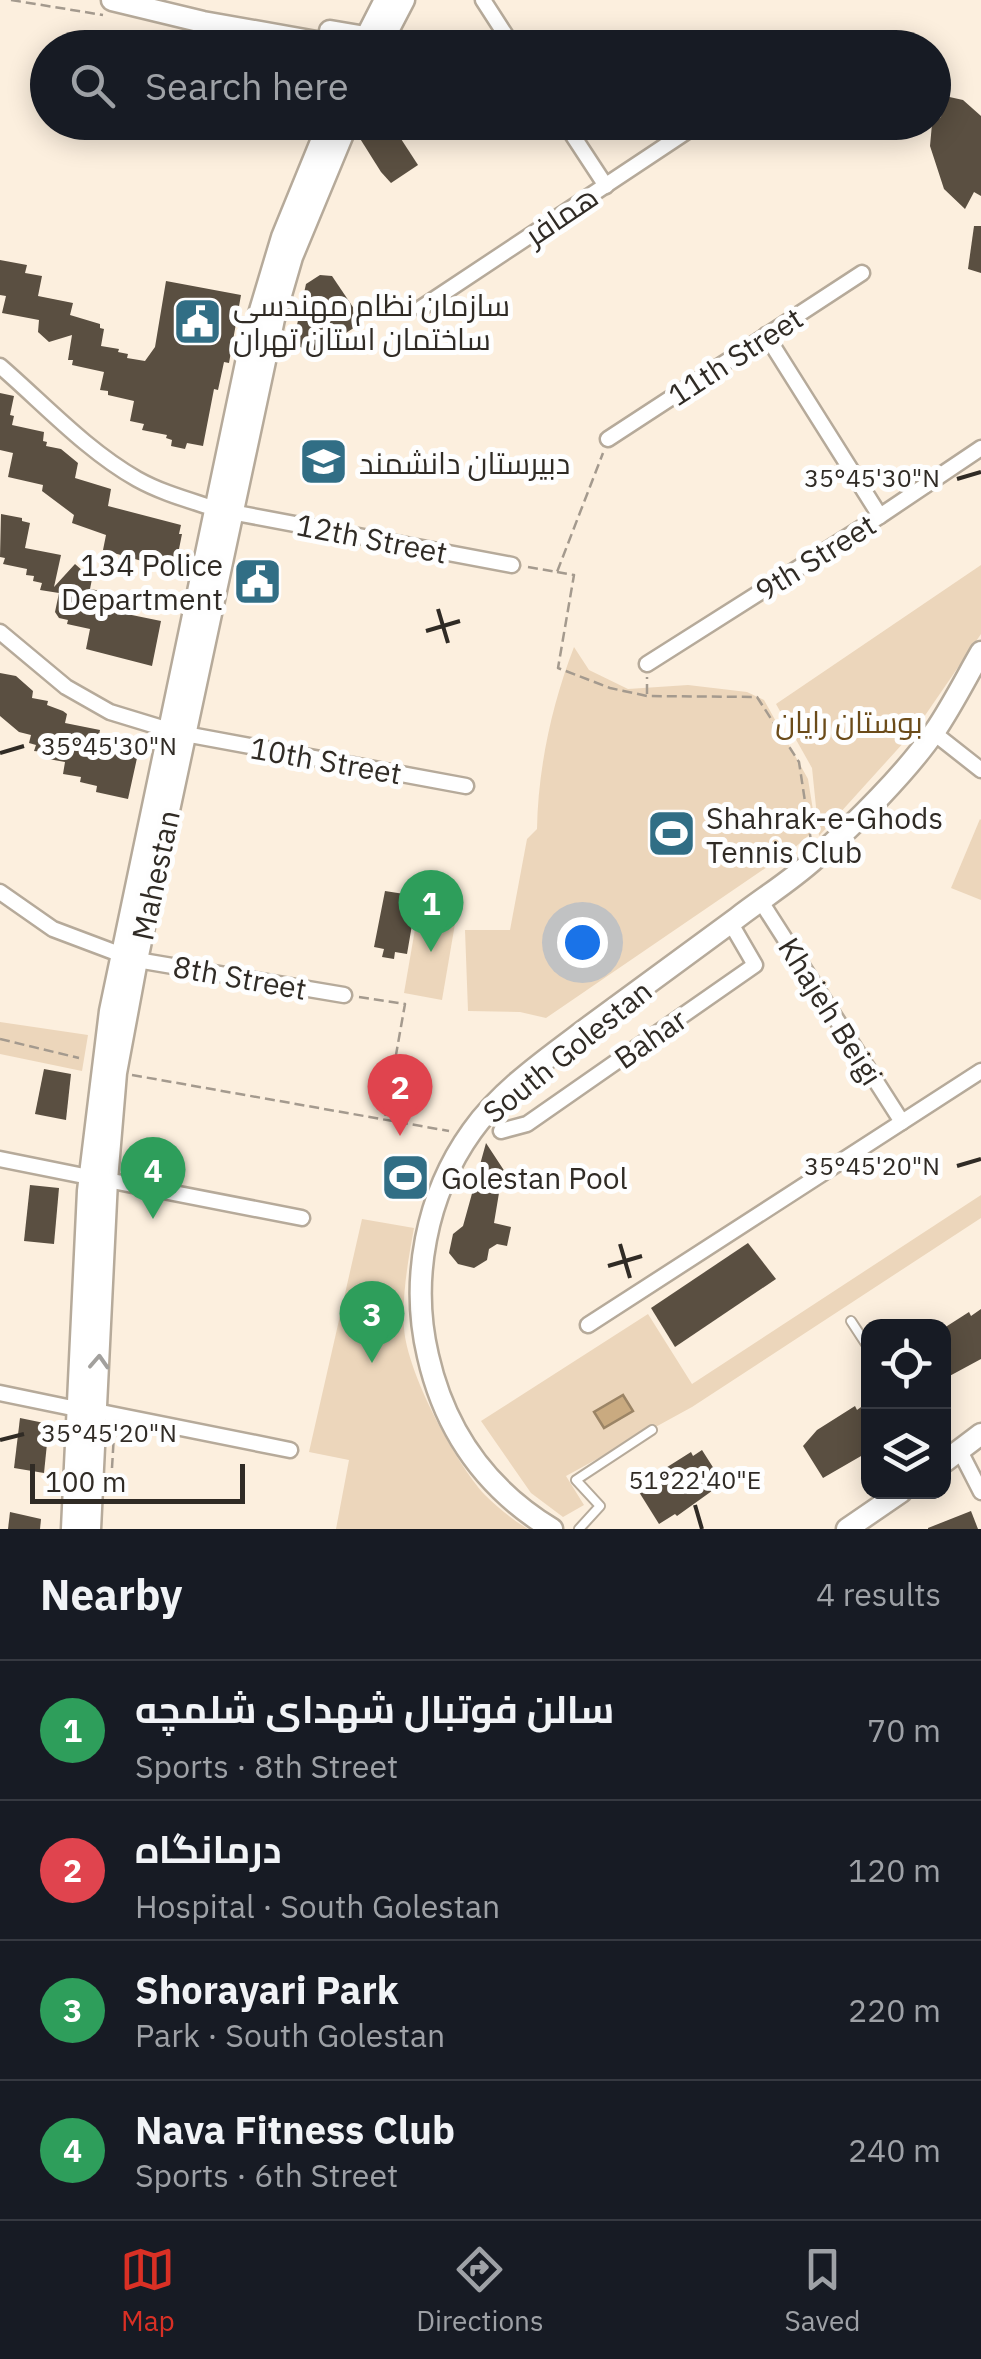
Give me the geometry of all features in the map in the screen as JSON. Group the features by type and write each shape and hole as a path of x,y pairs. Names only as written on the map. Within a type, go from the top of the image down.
{"street":[{"path":"112,0 203,22 263,30"},
{"path":"373,30 385,0"},
{"path":"379,30 404,0"},
{"path":"491,3 505,30"},
{"path":"256,359 282,237 322,140"},
{"name":"Mahestan","path":"90,1529 86,1410 98,1178 116,1073 129,957 256,359 292,256 340,140"},
{"path":"576,140 606,186"},
{"name":"همافر","path":"421,308 674,140"},
{"name":"11th Street","path":"608,438 862,272"},
{"path":"766,335 880,516"},
{"name":"12th Street","path":"0,366 100,453 135,478 169,494 224,510 512,564"},
{"name":"9th Street","path":"647,664 981,448"},
{"path":"0,632 66,686 110,712 177,732"},
{"name":"South Golestan","path":"552,1529 506,1497 460,1440 439,1394 424,1340 421,1282 434,1203 469,1134 499,1098 814,860 863,814 934,732 981,652"},
{"name":"10th Street","path":"177,732 466,786"},
{"path":"934,732 981,770"},
{"path":"0,892 53,929 129,957 110,1012 98,1178"},
{"name":"Khajeh Beigi","path":"760,900 902,1122"},
{"name":"Bahar","path":"500,1131 527,1124 754,965 730,922"},
{"name":"8th Street","path":"129,957 344,995"},
{"path":"588,1326 981,1071"},
{"path":"0,1159 302,1218"},
{"path":"0,1393 290,1450"},
{"path":"72,1529 86,1410"},
{"path":"951,1456 981,1434"},
{"path":"951,1461 981,1492"},
{"path":"848,1529 891,1499"}],"lane":[{"path":"851,1321 861,1336"},
{"path":"579,1529 600,1506 576,1480 652,1430"}],"path":[{"path":"557,572 608,438"},
{"path":"512,564 574,575 558,668 610,688 647,696 757,697 798,762 814,860"},
{"path":"647,664 647,696"},
{"path":"344,995 405,1004 385,1119"},
{"path":"0,1039 80,1058"},
{"path":"116,1073 469,1134"}],"green space":[{"name":"بوستان رایان","path":"981,565 981,634 915,730 819,836 812,768 776,704"},
{"name":"Shahrak-e-Ghods Tennis Club","path":"574,647 589,670 628,689 688,685 747,692 764,700 808,779 816,829 792,850 546,1018 520,1012 468,1011 465,930 510,930 527,839 537,829 548,736"},
{"path":"981,820 981,900 951,888"},
{"path":"419,906 457,912 442,1000 404,993"},
{"path":"0,1022 88,1035 82,1071 0,1054"},
{"path":"981,1195 981,1218 692,1407 566,1476 584,1505 563,1517 531,1493 481,1421 648,1314 692,1384"},
{"path":"362,1219 414,1228 404,1328 423,1392 473,1480 495,1504 528,1529 336,1529 349,1460 309,1452"}],"shaded area":[{"path":"623,1395 633,1411 604,1428 594,1412"}],"building":[{"path":"951,97 963,100 981,116 981,196 974,192 965,209 944,189 931,140 951,140"},
{"path":"361,140 402,140 418,165 391,183"},
{"path":"974,226 981,226 981,273 968,269"},
{"path":"0,260 27,265 25,273 42,276 38,296 73,303 70,315 100,324 104,329 101,346 145,361 155,347 166,281 241,295 229,363 224,362 218,390 214,389 203,446 171,446 167,435 142,430 144,424 130,421 134,401 100,390 104,372 72,365 73,360 68,360 72,335 49,342 38,332 39,320 2,313 6,296 0,295"},
{"path":"320,275 332,276 363,322 313,354 293,343 306,284"},
{"path":"0,393 14,396 12,425 44,432 46,446 61,449 78,463 75,478 111,489 108,506 181,525 174,574 140,567 142,561 103,550 106,535 72,523 74,515 42,491 43,485 8,477 13,453 0,450"},
{"path":"1,514 30,523 25,548 61,555 54,587 75,564 92,579 90,589 107,592 106,600 124,603 122,613 161,621 152,666 86,649 90,629 59,618 55,612 59,593 40,590 42,583 26,575 27,569 3,564"},
{"path":"0,673 16,676 33,691 32,698 48,701 47,705 67,714 65,723 100,730 98,740 139,749 128,799 96,792 97,786 80,782 81,777 63,774 65,762 43,758 44,752 34,751 36,745 29,743 31,735 19,732 0,716"},
{"path":"385,891 417,896 407,954 395,952 394,959 382,957 384,949 374,947"},
{"path":"44,1069 71,1074 66,1120 35,1114"},
{"path":"486,1143 509,1178 500,1187 494,1223 511,1227 507,1246 497,1244 489,1249 487,1260 474,1268 458,1264 449,1253 453,1234 463,1226"},
{"path":"30,1185 59,1188 54,1244 24,1241"},
{"path":"748,1243 776,1279 675,1347 651,1308"},
{"path":"981,1309 981,1359 951,1375 951,1324 969,1312 971,1316"},
{"path":"855,1406 857,1410 861,1407 861,1456 823,1478 803,1446 817,1430"},
{"path":"20,1418 49,1424 44,1473 14,1468"},
{"path":"702,1450 723,1483 659,1524 639,1492 653,1476 691,1452 693,1456"},
{"path":"971,1511 978,1529 928,1529 928,1528"},
{"path":"10,1512 41,1519 40,1529 8,1529"}],"place":[{"name":"سازمان نظام مهندسی ساختمان استان تهران","path":"198,321"},
{"name":"دبیرستان دانشمند","path":"324,462"},
{"name":"134 Police Department","path":"258,581"},
{"name":"Shahrak-e-Ghods Tennis Club","path":"671,834"},
{"name":"سالن فوتبال شهدای شلمچه","path":"431,952"},
{"name":"درمانگاه","path":"400,1136"},
{"name":"Golestan Pool","path":"406,1177"},
{"name":"Nava Fitness Club","path":"153,1219"},
{"name":"Shorayari Park","path":"372,1363"}]}
